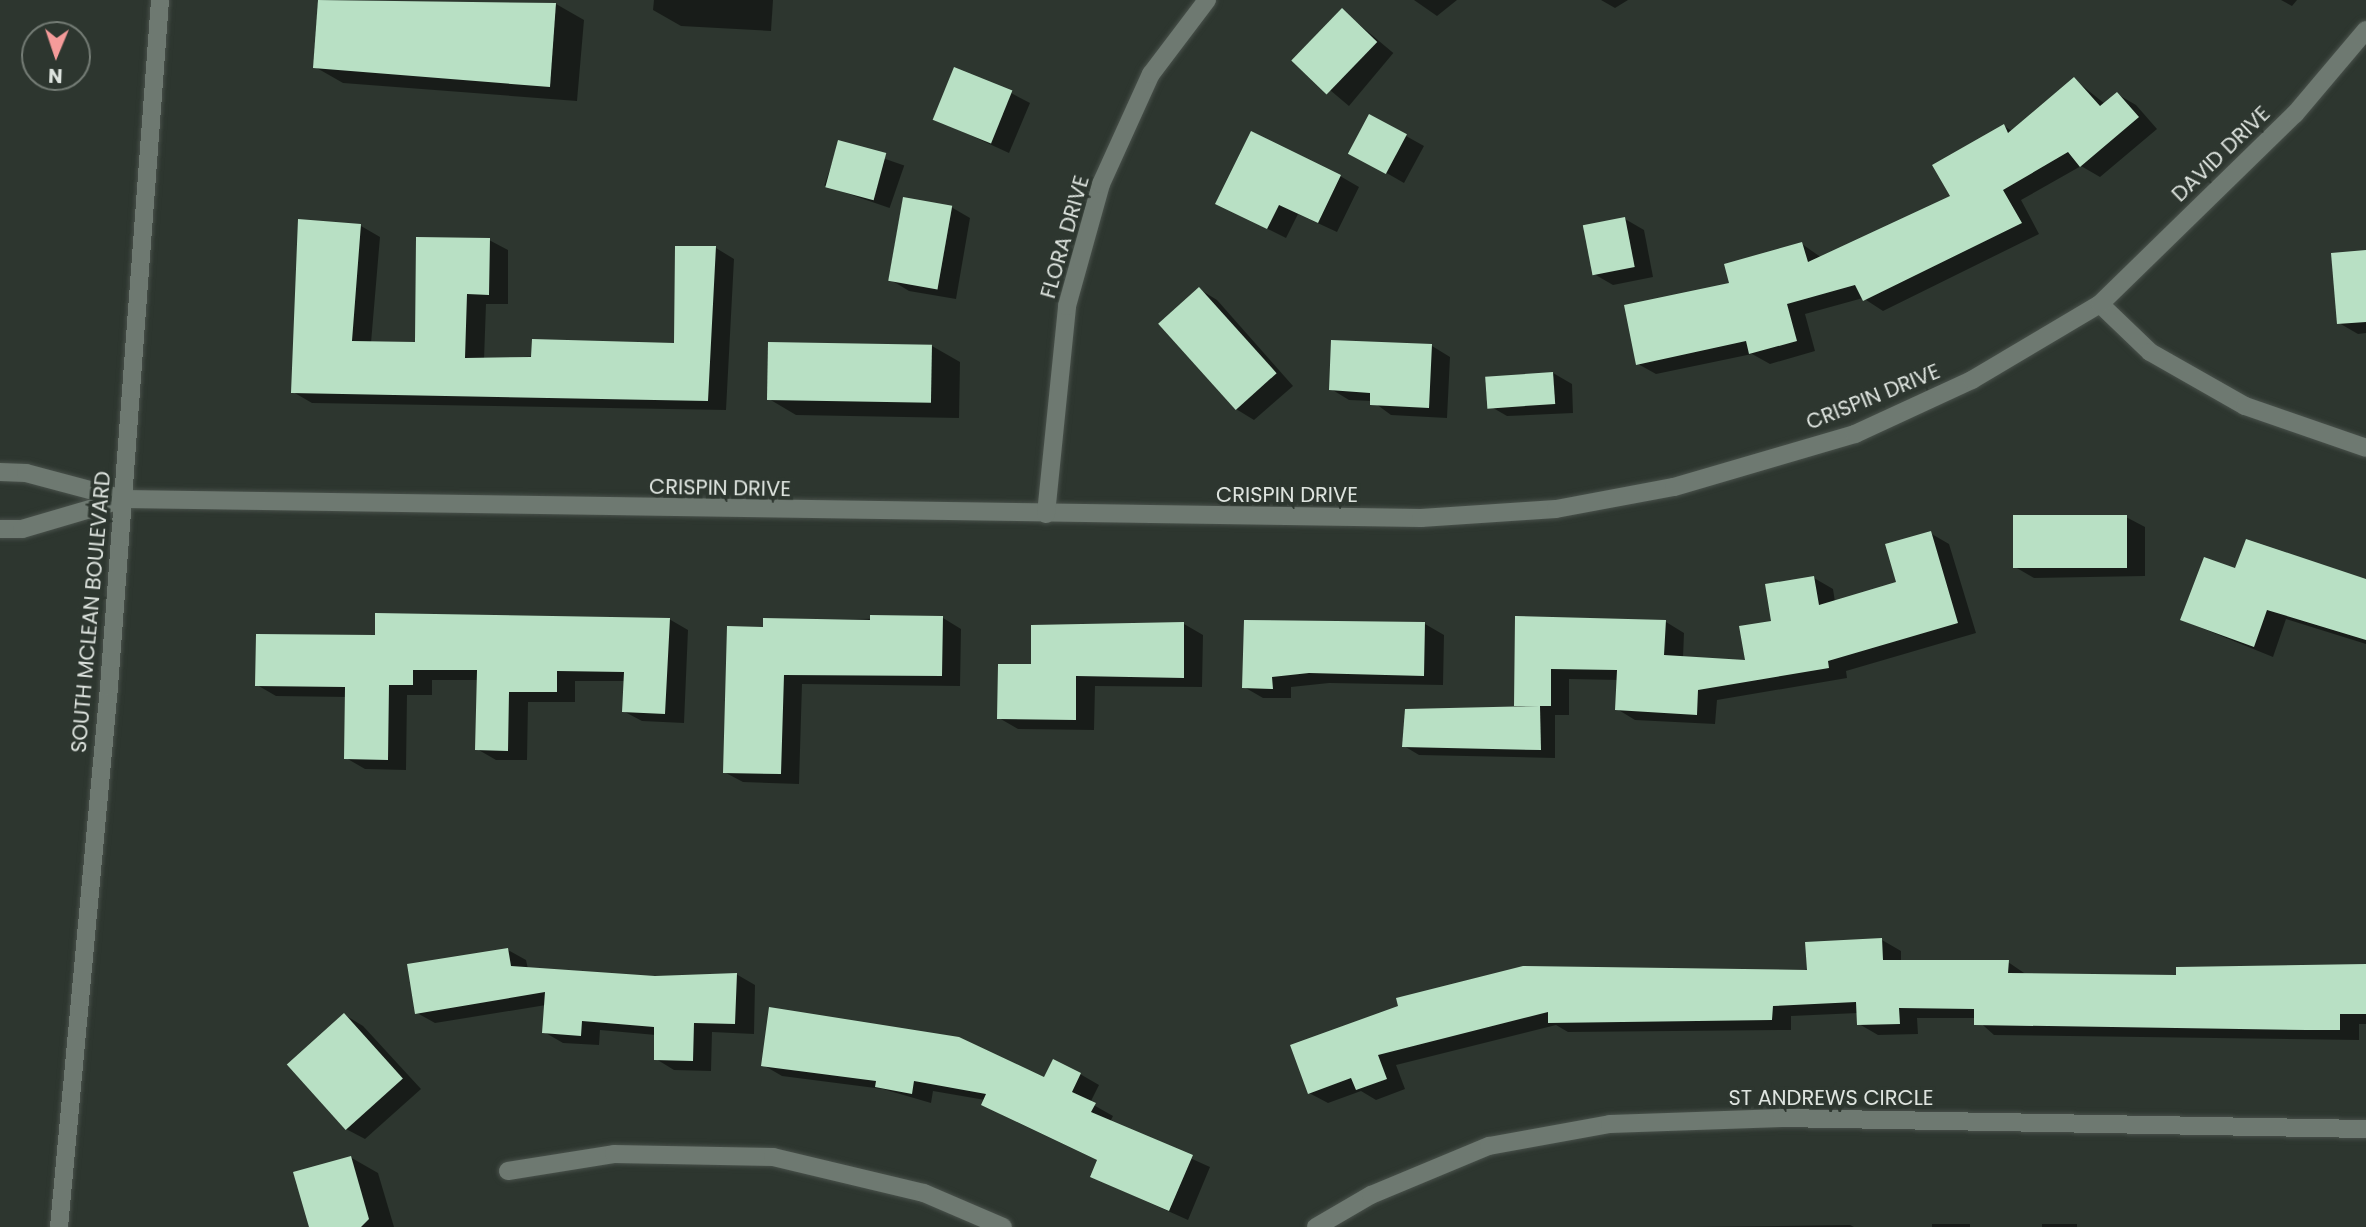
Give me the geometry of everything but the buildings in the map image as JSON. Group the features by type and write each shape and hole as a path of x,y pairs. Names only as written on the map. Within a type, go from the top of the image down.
{"street":[{"name":"SOUTH MCLEAN BOULEVARD","path":"59,1227 124,499 160,0"},
{"name":"FLORA DRIVE","path":"1046,514 1068,306 1101,184 1152,74 1207,0"},
{"name":"DAVID DRIVE","path":"2100,304 2295,114 2366,30"},
{"name":"CRISPIN DRIVE","path":"0,472 26,473 124,499 1421,518 1556,509 1674,487 1855,434 1972,380 2100,304"},
{"path":"2100,304 2150,352 2245,406 2366,448"},
{"name":"CRISPIN DRIVE","path":"0,529 22,530 124,499"},
{"name":"ST ANDREWS CIRCLE","path":"1316,1227 1371,1195 1489,1146 1610,1125 1782,1118 2366,1129"},
{"path":"508,1171 614,1154 773,1157 924,1193 1003,1227"}]}
